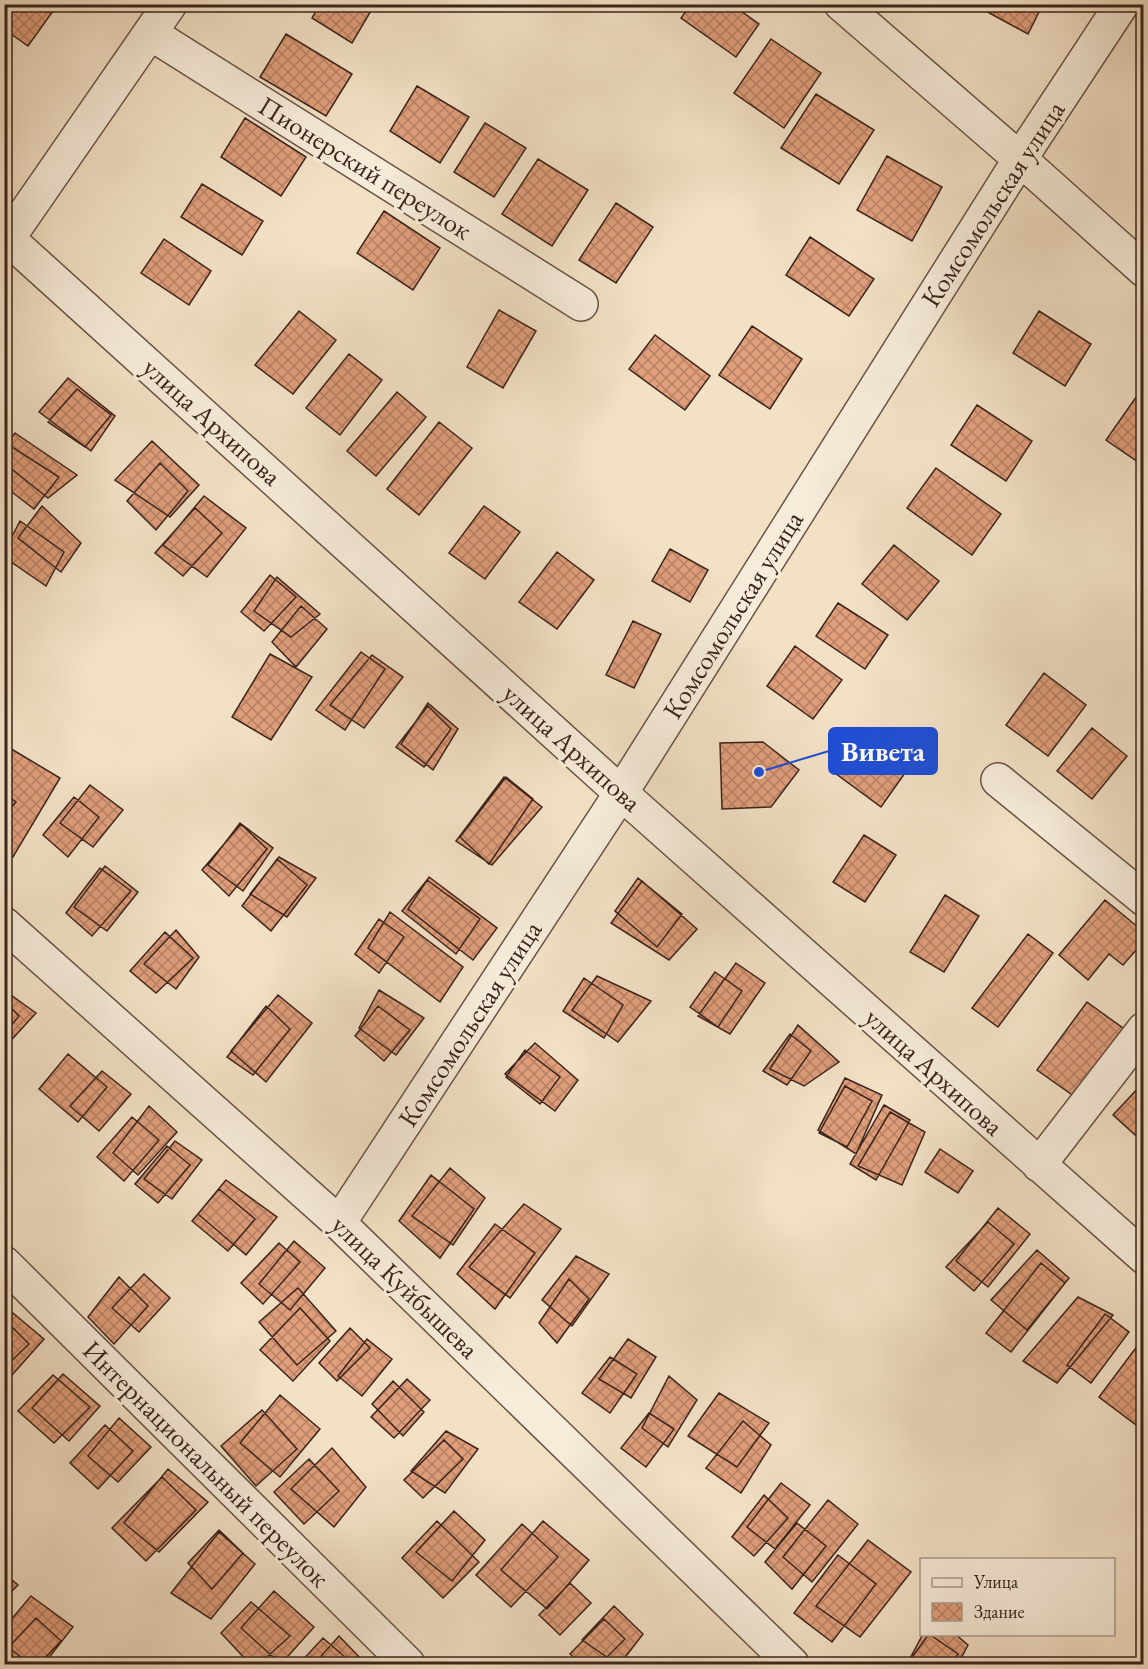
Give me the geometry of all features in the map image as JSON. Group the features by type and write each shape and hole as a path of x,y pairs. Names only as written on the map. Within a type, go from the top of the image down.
{"street":[{"path":"6,239 170,4"},
{"path":"841,4 1020,159 1143,270"},
{"name":"Комсомольская улица","path":"339,1223 621,793 1020,159 1122,4"},
{"name":"Пионерский переулок","path":"150,33 581,304"},
{"name":"улица Архипова","path":"6,239 621,793 1143,1257"},
{"path":"998,780 1143,899"},
{"name":"улица Куйбышева","path":"4,924 339,1223 792,1665"},
{"path":"1039,1165 1143,1029"},
{"name":"Интернациональный переулок","path":"4,1263 408,1665"}],"building":[{"path":"4,4 58,4 28,46 4,29"},
{"path":"320,4 375,4 352,43 312,18"},
{"path":"691,4 731,4 759,24 736,57 681,18"},
{"path":"973,4 1043,4 1028,34"},
{"path":"286,34 352,74 326,116 260,77"},
{"path":"771,39 821,73 784,128 734,93"},
{"path":"417,86 469,117 440,163 390,131"},
{"path":"816,94 874,130 839,184 781,148"},
{"path":"245,118 306,157 281,196 221,157"},
{"path":"485,123 526,148 494,197 454,172"},
{"path":"887,156 942,187 912,241 857,210"},
{"path":"538,159 588,190 552,246 502,214"},
{"path":"202,184 263,221 242,255 181,217"},
{"path":"616,203 653,227 616,283 579,260"},
{"path":"384,211 440,248 413,290 357,253"},
{"path":"810,237 874,279 849,316 786,275"},
{"path":"164,239 211,271 189,305 141,273"},
{"path":"499,310 536,331 503,388 467,367"},
{"path":"299,311 336,340 293,394 255,365"},
{"path":"1039,311 1091,344 1065,386 1013,353"},
{"path":"752,326 802,359 770,409 719,375"},
{"path":"655,335 710,376 685,410 629,369"},
{"path":"349,354 382,380 340,435 306,408"},
{"path":"68,378 115,416 91,451 39,412"},
{"path":"77,389 111,415 85,447 48,422"},
{"path":"1141,390 1144,392 1144,466 1106,440"},
{"path":"397,392 426,417 376,476 347,451"},
{"path":"977,405 1032,441 1006,481 951,445"},
{"path":"439,422 472,448 419,515 387,489"},
{"path":"15,433 77,475 48,498 4,463 4,448"},
{"path":"152,441 199,485 170,517 115,480"},
{"path":"12,447 59,477 34,509 4,486 4,458"},
{"path":"160,463 188,491 156,530 127,501"},
{"path":"936,468 1001,514 972,555 907,508"},
{"path":"204,496 246,528 207,577 163,545"},
{"path":"42,506 81,543 61,572 18,538"},
{"path":"484,506 520,532 485,579 449,553"},
{"path":"195,508 222,533 183,576 155,553"},
{"path":"20,521 64,552 46,586 4,557 4,552"},
{"path":"894,545 939,581 907,620 862,584"},
{"path":"670,549 708,570 690,602 652,581"},
{"path":"557,552 594,580 557,629 519,602"},
{"path":"270,575 296,597 264,631 241,612"},
{"path":"277,577 320,614 291,637 254,611"},
{"path":"838,603 888,635 865,669 816,636"},
{"path":"301,606 327,629 296,667 272,642"},
{"path":"633,621 661,634 634,688 606,675"},
{"path":"795,646 842,680 813,719 767,686"},
{"path":"361,652 385,669 345,730 316,710"},
{"path":"270,654 312,677 271,740 232,717"},
{"path":"372,655 403,677 364,728 330,705"},
{"path":"1044,673 1086,705 1048,756 1006,725"},
{"path":"428,703 458,729 433,770 401,744"},
{"path":"428,706 451,729 424,767 396,747"},
{"path":"1092,728 1127,756 1092,799 1057,771"},
{"path":"864,733 910,766 881,807 835,773"},
{"path":"763,742 799,770 771,807 722,809 720,743"},
{"path":"8,747 60,778 13,857 4,850 4,751"},
{"path":"504,777 542,807 492,865 456,841"},
{"path":"506,777 533,799 489,864 460,837"},
{"path":"90,785 123,810 93,847 60,823"},
{"path":"4,793 16,802 4,815"},
{"path":"74,797 99,817 68,857 43,835"},
{"path":"240,823 273,848 243,891 208,865"},
{"path":"241,824 267,849 229,896 202,870"},
{"path":"864,835 896,855 865,902 833,882"},
{"path":"279,857 316,878 287,917 250,894"},
{"path":"277,859 307,885 271,931 242,906"},
{"path":"105,866 138,892 107,931 74,907"},
{"path":"100,868 131,891 92,936 66,913"},
{"path":"429,877 497,928 473,960 408,909"},
{"path":"638,878 682,914 657,947 615,911"},
{"path":"427,880 480,919 456,954 402,911"},
{"path":"642,881 697,929 669,960 611,923"},
{"path":"945,895 979,916 944,972 910,952"},
{"path":"1105,900 1144,932 1144,941 1123,965 1109,954 1088,980 1059,955"},
{"path":"390,912 463,967 440,1002 368,948"},
{"path":"379,919 404,937 379,973 355,954"},
{"path":"176,930 199,957 176,989 144,964"},
{"path":"165,932 193,958 156,993 130,971"},
{"path":"1028,934 1053,953 998,1027 972,1008"},
{"path":"736,963 765,983 730,1034 698,1016"},
{"path":"715,972 742,991 718,1027 690,1007"},
{"path":"597,976 651,1001 618,1042 572,1010"},
{"path":"584,978 623,1005 604,1038 563,1011"},
{"path":"4,990 36,1013 4,1048"},
{"path":"379,990 424,1018 396,1055 359,1028"},
{"path":"278,995 312,1023 266,1082 231,1051"},
{"path":"4,1001 19,1016 4,1034"},
{"path":"1087,1002 1127,1031 1078,1099 1037,1070"},
{"path":"266,1006 290,1029 253,1075 227,1057"},
{"path":"378,1006 410,1030 384,1061 355,1036"},
{"path":"798,1025 839,1062 804,1086 770,1069"},
{"path":"790,1034 811,1051 787,1085 763,1071"},
{"path":"535,1043 578,1080 555,1111 505,1074"},
{"path":"525,1050 560,1077 540,1104 506,1077"},
{"path":"68,1054 107,1087 78,1122 39,1089"},
{"path":"102,1071 131,1094 99,1131 70,1106"},
{"path":"845,1078 882,1095 856,1154 818,1130"},
{"path":"1144,1082 1144,1143 1113,1115"},
{"path":"845,1086 872,1101 847,1147 819,1133"},
{"path":"884,1105 910,1120 876,1180 850,1164"},
{"path":"149,1106 177,1132 138,1175 113,1153"},
{"path":"890,1112 925,1132 902,1185 858,1166"},
{"path":"132,1117 159,1140 124,1181 97,1157"},
{"path":"175,1141 202,1160 172,1199 144,1179"},
{"path":"167,1146 190,1165 158,1203 135,1184"},
{"path":"940,1149 973,1171 958,1193 925,1172"},
{"path":"450,1168 485,1198 453,1245 412,1216"},
{"path":"431,1175 474,1209 440,1258 399,1221"},
{"path":"226,1180 277,1217 246,1255 198,1214"},
{"path":"219,1189 255,1219 228,1251 192,1221"},
{"path":"524,1204 561,1229 510,1298 469,1267"},
{"path":"998,1208 1030,1234 988,1287 956,1261"},
{"path":"988,1222 1014,1244 974,1291 946,1267"},
{"path":"495,1224 535,1253 495,1309 457,1274"},
{"path":"294,1241 325,1268 290,1310 259,1284"},
{"path":"279,1243 300,1262 263,1304 241,1283"},
{"path":"1037,1250 1069,1278 1027,1330 991,1300"},
{"path":"576,1256 609,1274 572,1326 542,1300"},
{"path":"1041,1263 1065,1283 1011,1352 986,1333"},
{"path":"144,1274 170,1298 139,1332 112,1308"},
{"path":"119,1277 148,1306 114,1344 88,1317"},
{"path":"569,1279 589,1299 557,1343 539,1323"},
{"path":"298,1288 336,1331 297,1365 259,1322"},
{"path":"1078,1297 1113,1315 1057,1383 1023,1361"},
{"path":"300,1308 330,1341 293,1381 260,1350"},
{"path":"13,1313 44,1339 4,1384 4,1323"},
{"path":"1105,1314 1129,1332 1091,1383 1067,1365"},
{"path":"4,1321 29,1344 4,1368"},
{"path":"350,1328 370,1348 337,1381 319,1363"},
{"path":"1144,1337 1144,1415 1136,1425 1099,1397"},
{"path":"367,1339 392,1359 362,1396 338,1376"},
{"path":"628,1339 656,1357 631,1398 599,1379"},
{"path":"610,1357 637,1374 610,1413 582,1393"},
{"path":"63,1374 100,1406 69,1441 32,1408"},
{"path":"53,1375 90,1407 54,1443 18,1411"},
{"path":"669,1376 697,1400 668,1447 642,1428"},
{"path":"407,1379 430,1400 394,1438 371,1417"},
{"path":"393,1381 424,1412 403,1436 372,1404"},
{"path":"719,1393 769,1423 737,1467 688,1436"},
{"path":"280,1395 320,1429 280,1477 240,1443"},
{"path":"262,1410 297,1449 256,1486 221,1446"},
{"path":"649,1413 674,1429 646,1467 621,1448"},
{"path":"119,1418 151,1447 118,1482 88,1456"},
{"path":"743,1421 771,1445 741,1493 706,1468"},
{"path":"105,1425 133,1451 98,1489 70,1463"},
{"path":"446,1431 478,1449 445,1493 411,1471"},
{"path":"444,1440 463,1459 423,1498 404,1480"},
{"path":"332,1448 366,1487 334,1527 291,1489"},
{"path":"309,1459 339,1491 304,1524 274,1492"},
{"path":"168,1469 208,1502 159,1552 124,1523"},
{"path":"162,1477 196,1510 146,1561 112,1528"},
{"path":"781,1483 810,1505 775,1549 747,1527"},
{"path":"764,1495 788,1518 754,1556 732,1537"},
{"path":"828,1500 858,1524 812,1582 783,1557"},
{"path":"454,1511 485,1540 452,1581 416,1552"},
{"path":"437,1521 479,1562 443,1598 402,1558"},
{"path":"543,1521 589,1560 547,1609 501,1570"},
{"path":"797,1523 826,1546 792,1589 765,1562"},
{"path":"522,1524 558,1557 511,1607 476,1575"},
{"path":"219,1530 243,1553 212,1589 188,1563"},
{"path":"219,1532 255,1564 211,1619 171,1593"},
{"path":"868,1540 911,1572 860,1637 816,1606"},
{"path":"838,1555 876,1584 832,1642 794,1613"},
{"path":"4,1573 18,1585 4,1599"},
{"path":"570,1583 591,1603 560,1635 539,1615"},
{"path":"274,1591 314,1627 281,1664 241,1628"},
{"path":"31,1596 73,1627 44,1664 30,1664 4,1644 4,1628"},
{"path":"251,1602 290,1636 259,1664 250,1664 221,1633"},
{"path":"614,1606 643,1634 620,1664 582,1640"},
{"path":"36,1618 61,1641 39,1664 12,1664 4,1657 4,1652"},
{"path":"604,1619 625,1639 600,1664 581,1664 570,1654"},
{"path":"339,1636 366,1664 314,1664"},
{"path":"922,1636 957,1636 968,1645 958,1664 908,1662"},
{"path":"928,1636 932,1636 958,1654 951,1664 907,1664"},
{"path":"323,1638 353,1664 299,1664"}],"place":[{"name":"Вивета","path":"759,772"}]}
